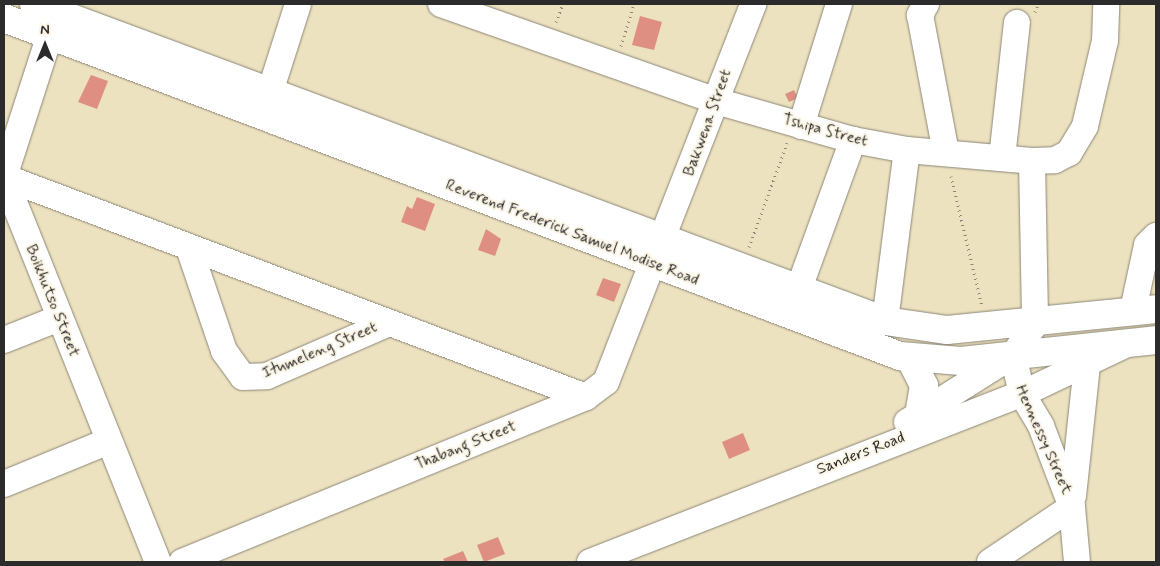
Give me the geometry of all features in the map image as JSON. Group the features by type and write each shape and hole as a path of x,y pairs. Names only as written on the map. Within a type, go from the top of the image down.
{"main road":[{"name":"Reverend Frederick Samuel Modise Road","path":"34,4 270,92 910,358 961,361 1144,341"},
{"name":"Reverend Frederick Samuel Modise Road","path":"4,18 659,253 741,270 885,321 947,330 1035,324 1144,310"},
{"path":"910,358 924,386 919,413"}],"street":[{"path":"270,92 298,4"},
{"name":"Tshipa Street","path":"441,4 716,101 853,140 907,150 1032,160 1055,160 1074,148 1085,126 1104,41 1106,4"},
{"name":"Bakwena Street","path":"659,253 752,4"},
{"path":"798,124 838,4"},
{"path":"926,4 922,9 922,24 945,152"},
{"path":"1104,41 1126,4"},
{"path":"1002,158 1017,23"},
{"path":"4,177 50,35"},
{"path":"798,291 853,140"},
{"path":"885,321 907,150"},
{"path":"868,451 919,413 1013,355 1035,324 1032,160"},
{"name":"Itumeleng Street","path":"4,177 586,397"},
{"name":"Boikhutso Street","path":"4,177 58,319 158,562"},
{"path":"1144,310 1147,245 1156,236"},
{"name":"Itumeleng Street","path":"189,248 224,351 243,377 268,376 389,323"},
{"name":"Thabang Street","path":"182,562 586,397 613,372 659,253"},
{"path":"4,340 58,319"},
{"name":"Sanders Road","path":"590,562 868,451 1022,394 1087,364 1144,341"},
{"name":"Hennessy Street","path":"1013,355 1022,394 1041,426 1072,507 1077,562"},
{"path":"990,562 1072,507 1087,364"},
{"path":"4,484 109,442"}],"path":[{"path":"615,66 634,4"},
{"path":"741,270 798,124"},
{"path":"945,152 987,328"}],"building":[{"path":"640,16 662,22 654,50 632,45"},
{"path":"91,75 108,81 97,109 78,102"},
{"path":"794,90 798,98 789,102 785,94"},
{"path":"417,197 435,204 425,231 401,222 407,206 412,209"},
{"path":"486,229 501,239 495,256 478,250"},
{"path":"603,278 621,284 614,302 596,295"},
{"path":"743,433 750,450 729,459 722,442"},
{"path":"498,537 505,554 484,562 477,545"},
{"path":"463,551 468,562 445,562 443,559"}]}
